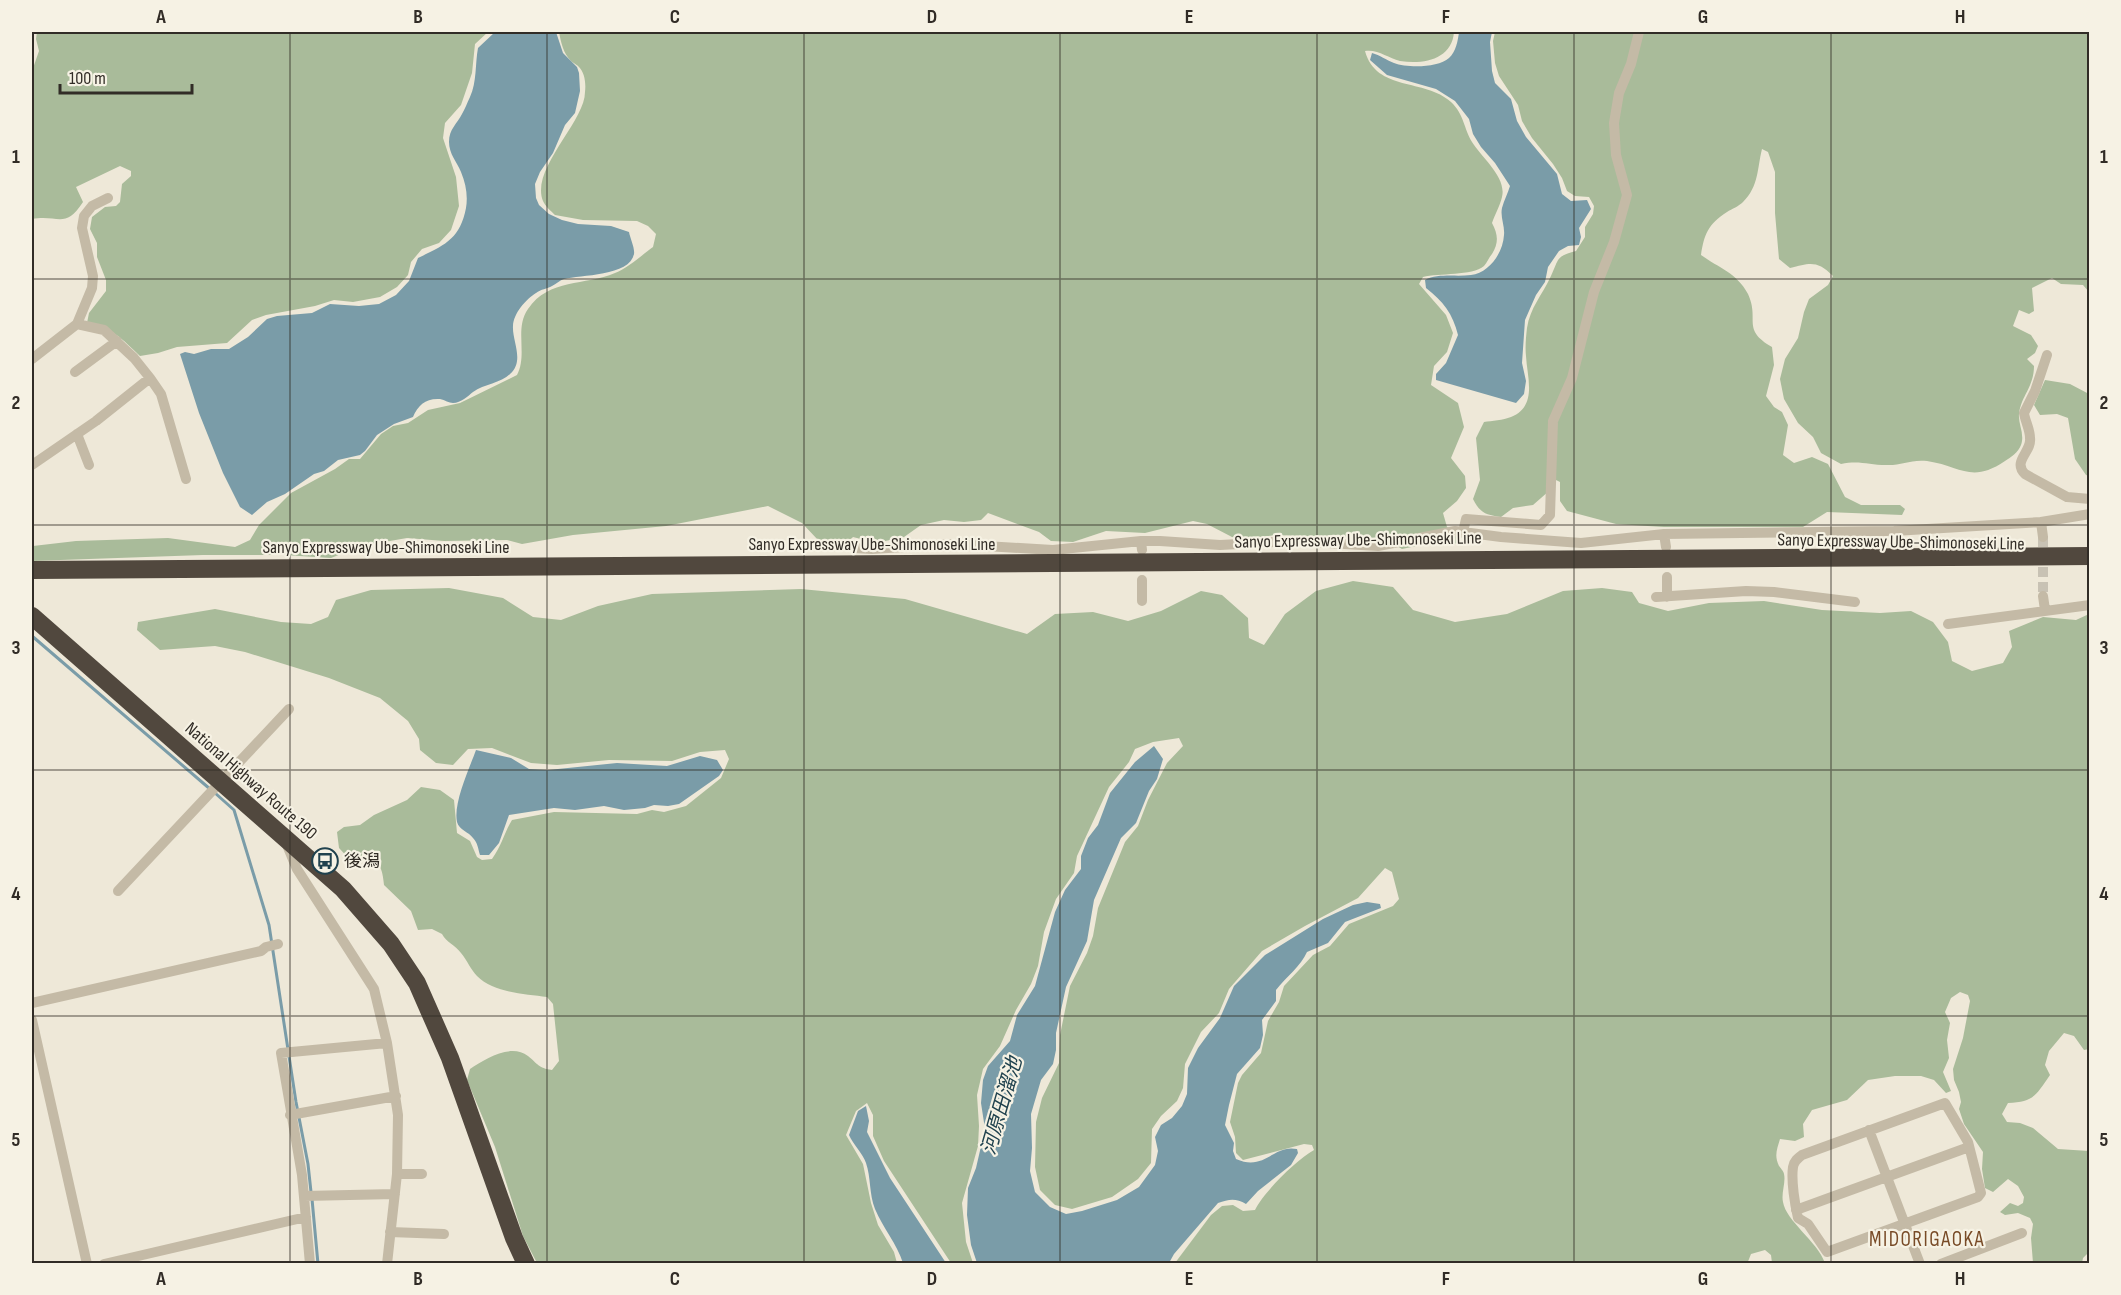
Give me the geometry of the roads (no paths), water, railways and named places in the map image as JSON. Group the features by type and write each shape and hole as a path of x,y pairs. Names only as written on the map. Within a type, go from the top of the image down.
{"highway":[{"name":"Sanyo Expressway Ube-Shimonoseki Line","path":"32,570 2090,556"},
{"name":"Sanyo Expressway Ube-Shimonoseki Line","path":"1712,559 2090,568"},
{"name":"National Highway Route 190","path":"32,616 343,889 392,944 417,983 450,1058 514,1238 526,1263"}],"street":[{"path":"1463,532 1466,519 1541,525 1550,515 1553,421 1572,378 1594,292 1614,242 1627,195 1616,155 1614,123 1619,93 1631,64 1639,32"},
{"path":"32,359 77,324 92,288 93,276 82,228 84,216 92,206 108,198"},
{"path":"77,324 104,330 134,358 150,378 160,394 186,479"},
{"path":"75,372 117,341"},
{"path":"2047,355 2035,391 2024,413 2031,438 2020,469 2067,497 2090,499"},
{"path":"32,465 150,378"},
{"path":"77,434 89,465"},
{"path":"854,548 952,544 1053,550 1142,546 1148,540 1229,545 1294,541 1378,546 1455,531 1581,543 1664,534 1894,531 2041,522 2090,514"},
{"path":"2041,522 2043,537"},
{"path":"1664,534 1666,547"},
{"path":"1667,577 1662,597 1746,591 1774,592 1855,602"},
{"path":"1142,580 1142,601"},
{"path":"2043,597 2045,610"},
{"path":"1948,624 2090,605"},
{"path":"118,891 290,708"},
{"path":"284,838 297,869 374,989 387,1043 398,1115 397,1174 387,1263"},
{"path":"32,1003 261,951 278,944"},
{"path":"32,1020 87,1263"},
{"path":"310,1263 299,1155 290,1115 281,1053 387,1043"},
{"path":"290,1115 396,1096"},
{"path":"1946,1103 1969,1147 1981,1193 1978,1197 1827,1252 1808,1224 1798,1218 1793,1167 1795,1161 1802,1155 1869,1130 1946,1103"},
{"path":"1869,1130 1920,1263"},
{"path":"1796,1209 1969,1147"},
{"path":"397,1174 422,1174"},
{"path":"304,1196 395,1194"},
{"path":"104,1263 306,1217"},
{"path":"390,1232 444,1234"},
{"path":"1941,1263 2022,1233"}],"water":[{"path":"495,32 556,32 563,53 577,67 579,73 580,91 575,113 565,125 553,153 535,184 539,205 549,214 562,220 578,224 611,226 629,232 634,254 624,267 614,271 562,280 528,299 514,321 517,363 506,377 477,389 459,402 451,403 440,399 427,401 417,409 413,417 394,424 377,435 360,455 338,460 324,471 314,474 285,494 267,502 252,515 240,507 223,473 199,413 180,354 185,352 194,354 211,349 229,349 248,337 267,319 277,316 312,313 330,304 359,306 379,304 396,295 409,281 418,258 450,240 460,227 467,204 464,181 450,150 449,137 472,91 478,48"},
{"path":"1459,32 1492,32 1490,42 1495,83 1511,99 1517,121 1526,137 1557,174 1562,194 1571,201 1587,200 1591,209 1579,228 1581,237 1579,245 1568,246 1559,251 1548,267 1545,282 1536,295 1525,320 1522,363 1526,381 1524,394 1516,403 1436,380 1436,374 1446,363 1458,335 1450,314 1426,288 1425,280 1471,275 1484,270 1494,261 1503,242 1502,211 1510,186 1481,147 1473,134 1469,119 1455,101 1436,89 1387,75 1370,60 1372,53 1400,65 1438,64 1453,53"},
{"name":"河原田溜池","path":"1154,746 1163,759 1157,779 1149,791 1136,823 1121,838 1094,900 1087,941 1066,987 1056,1033 1053,1064 1041,1080 1031,1114 1030,1171 1035,1192 1050,1207 1066,1214 1117,1200 1139,1187 1155,1165 1158,1151 1155,1137 1161,1125 1172,1118 1182,1106 1187,1094 1188,1068 1198,1048 1220,1018 1234,986 1265,955 1323,919 1353,905 1367,902 1380,904 1381,908 1345,922 1328,943 1307,952 1276,990 1276,1001 1262,1020 1263,1035 1260,1048 1237,1074 1225,1125 1234,1143 1233,1151 1236,1159 1254,1162 1281,1150 1289,1149 1297,1149 1298,1153 1291,1165 1258,1191 1246,1204 1232,1200 1218,1203 1174,1254 1169,1263 977,1263 971,1245 967,1215 968,1188 976,1168 985,1129 981,1103 983,1080 988,1066 1010,1041 1017,1015 1035,986 1055,912 1065,890 1081,869 1081,856 1088,838 1098,825 1110,793 1135,762"},
{"path":"476,750 511,758 529,769 548,770 617,763 667,766 700,756 717,760 723,770 719,776 679,804 624,810 604,806 575,810 554,808 509,815 499,843 489,855 480,855 475,840 458,825 456,814 463,785"},
{"path":"866,1106 869,1121 867,1132 890,1178 946,1263 903,1263 878,1216 873,1203 866,1163 849,1135 858,1111"}],"waterway":[{"path":"32,636 210,789"},
{"path":"215,793 234,810 269,925 311,1192"},
{"path":"312,1199 318,1264"}],"tunnel":[{"path":"2043,537 2043,596"}],"place":[{"name":"後潟","path":"325,861"}],"district":[{"name":"MIDORIGAOKA","path":"1927,1239"}]}
